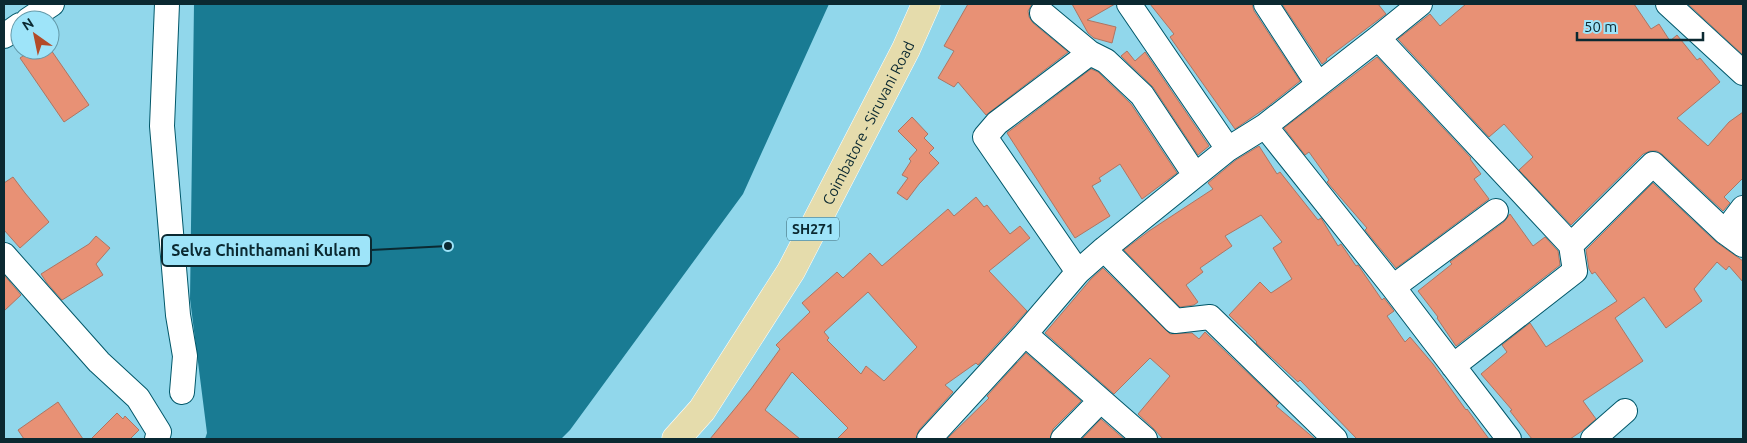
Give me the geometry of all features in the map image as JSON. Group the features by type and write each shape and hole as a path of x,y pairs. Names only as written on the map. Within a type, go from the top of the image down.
{"main road":[{"name":"Coimbatore - Siruvani Road","path":"676,439 702,410 791,271 906,49 926,4"}],"street":[{"path":"167,4 162,126 178,315 185,356 182,392"},
{"path":"1129,4 1228,149"},
{"path":"1266,4 1318,84"},
{"path":"929,439 1025,334 1078,272 1228,149 1265,126 1420,4"},
{"path":"1668,4 1743,73"},
{"path":"1042,13 1090,53 1106,61 1142,95 1195,175"},
{"path":"1378,38 1571,245 1575,271 1453,366"},
{"path":"1078,272 985,137 997,123 1090,53"},
{"path":"1265,126 1393,287 1509,439"},
{"path":"1571,245 1653,164 1734,238 1743,208"},
{"path":"1393,287 1496,211"},
{"path":"1104,249 1175,321 1210,317 1335,439"},
{"path":"4,255 99,362 138,398 159,432 157,439"},
{"path":"1025,334 1145,439"},
{"path":"1063,439 1100,401"},
{"path":"1593,439 1625,411"}],"water":[{"path":"194,4 829,4 743,194 570,430 561,439 205,439 207,433 190,299"}],"building":[{"path":"968,4 1032,4 1028,11 1033,23 1068,52 986,115 958,82 954,87 938,78 954,51 944,46"},
{"path":"1072,4 1115,4 1087,20 1116,27 1112,43 1094,38 1088,33"},
{"path":"1150,4 1252,4 1254,11 1300,81 1235,129 1170,37 1174,34"},
{"path":"1282,4 1378,4 1386,14 1322,64"},
{"path":"1466,4 1634,4 1651,29 1659,24 1670,41 1677,35 1697,60 1700,58 1720,82 1677,118 1708,146 1729,122 1743,112 1743,178 1724,197 1730,203 1723,211 1662,154 1657,151 1650,151 1643,154 1571,225 1519,170 1533,157 1504,124 1489,137 1398,39 1430,14 1440,26"},
{"path":"1688,4 1743,4 1743,55"},
{"path":"1127,51 1135,61 1145,52 1209,146 1198,155 1153,87 1121,56"},
{"path":"1377,57 1471,158 1481,174 1474,179 1489,199 1396,268 1365,230 1367,228 1327,182 1329,180 1309,152 1305,155 1284,128"},
{"path":"21,60 58,60 89,105 64,122"},
{"path":"1091,69 1098,72 1131,104 1177,173 1142,199 1120,164 1099,178 1101,181 1092,186 1110,216 1075,238 1007,133"},
{"path":"912,117 928,134 924,138 934,148 929,153 939,163 907,200 897,193 908,178 902,175 911,161 909,159 917,150 898,131"},
{"path":"1259,146 1277,174 1280,172 1318,220 1321,218 1338,246 1341,244 1382,300 1384,298 1394,311 1387,316 1405,342 1410,337 1433,364 1489,439 1357,439 1300,380 1298,382 1256,343 1229,315 1260,282 1271,293 1292,279 1273,248 1282,242 1261,215 1225,236 1232,246 1200,268 1203,272 1186,285 1198,302 1194,305 1180,307 1124,250 1149,231 1213,189 1208,183 1236,160"},
{"path":"13,177 49,222 20,248 4,230 4,183"},
{"path":"1653,183 1716,242 1743,261 1743,282 1729,266 1726,270 1717,262 1694,289 1702,301 1666,328 1644,297 1615,318 1643,361 1583,401 1596,419 1582,431 1570,439 1532,439 1510,411 1512,410 1481,374 1507,352 1502,345 1530,323 1546,347 1617,301 1595,272 1592,274 1589,269 1586,250"},
{"path":"976,197 984,207 987,205 1010,234 1020,226 1030,238 989,271 1027,311 978,365 976,363 945,385 953,392 919,430 916,439 837,439 848,428 792,372 765,410 800,439 710,439 751,389 780,349 776,345 810,312 802,303 837,272 843,278 870,253 882,266 948,209 954,216","holes":["868,292 917,347 884,381 866,366 861,374 827,340 829,338 824,332"]},
{"path":"1510,214 1533,246 1545,237 1558,251 1560,265 1456,346 1438,317 1418,291 1452,264 1450,262 1504,222"},
{"path":"96,236 110,248 96,264 103,275 62,300 41,274 89,244"},
{"path":"1103,268 1170,334 1192,333 1199,339 1205,332 1279,403 1276,406 1315,439 1163,439 1138,414 1170,376 1150,358 1114,394 1045,333 1091,279"},
{"path":"4,275 21,295 4,311"},
{"path":"1026,353 1081,401 1053,429 1050,439 947,439 989,398 987,396"},
{"path":"58,402 83,439 24,439 18,430"},
{"path":"117,413 123,419 125,416 139,430 130,439 91,439"},
{"path":"1101,419 1124,439 1082,439"}],"place":[{"name":"Selva Chinthamani Kulam","path":"448,246"}]}
